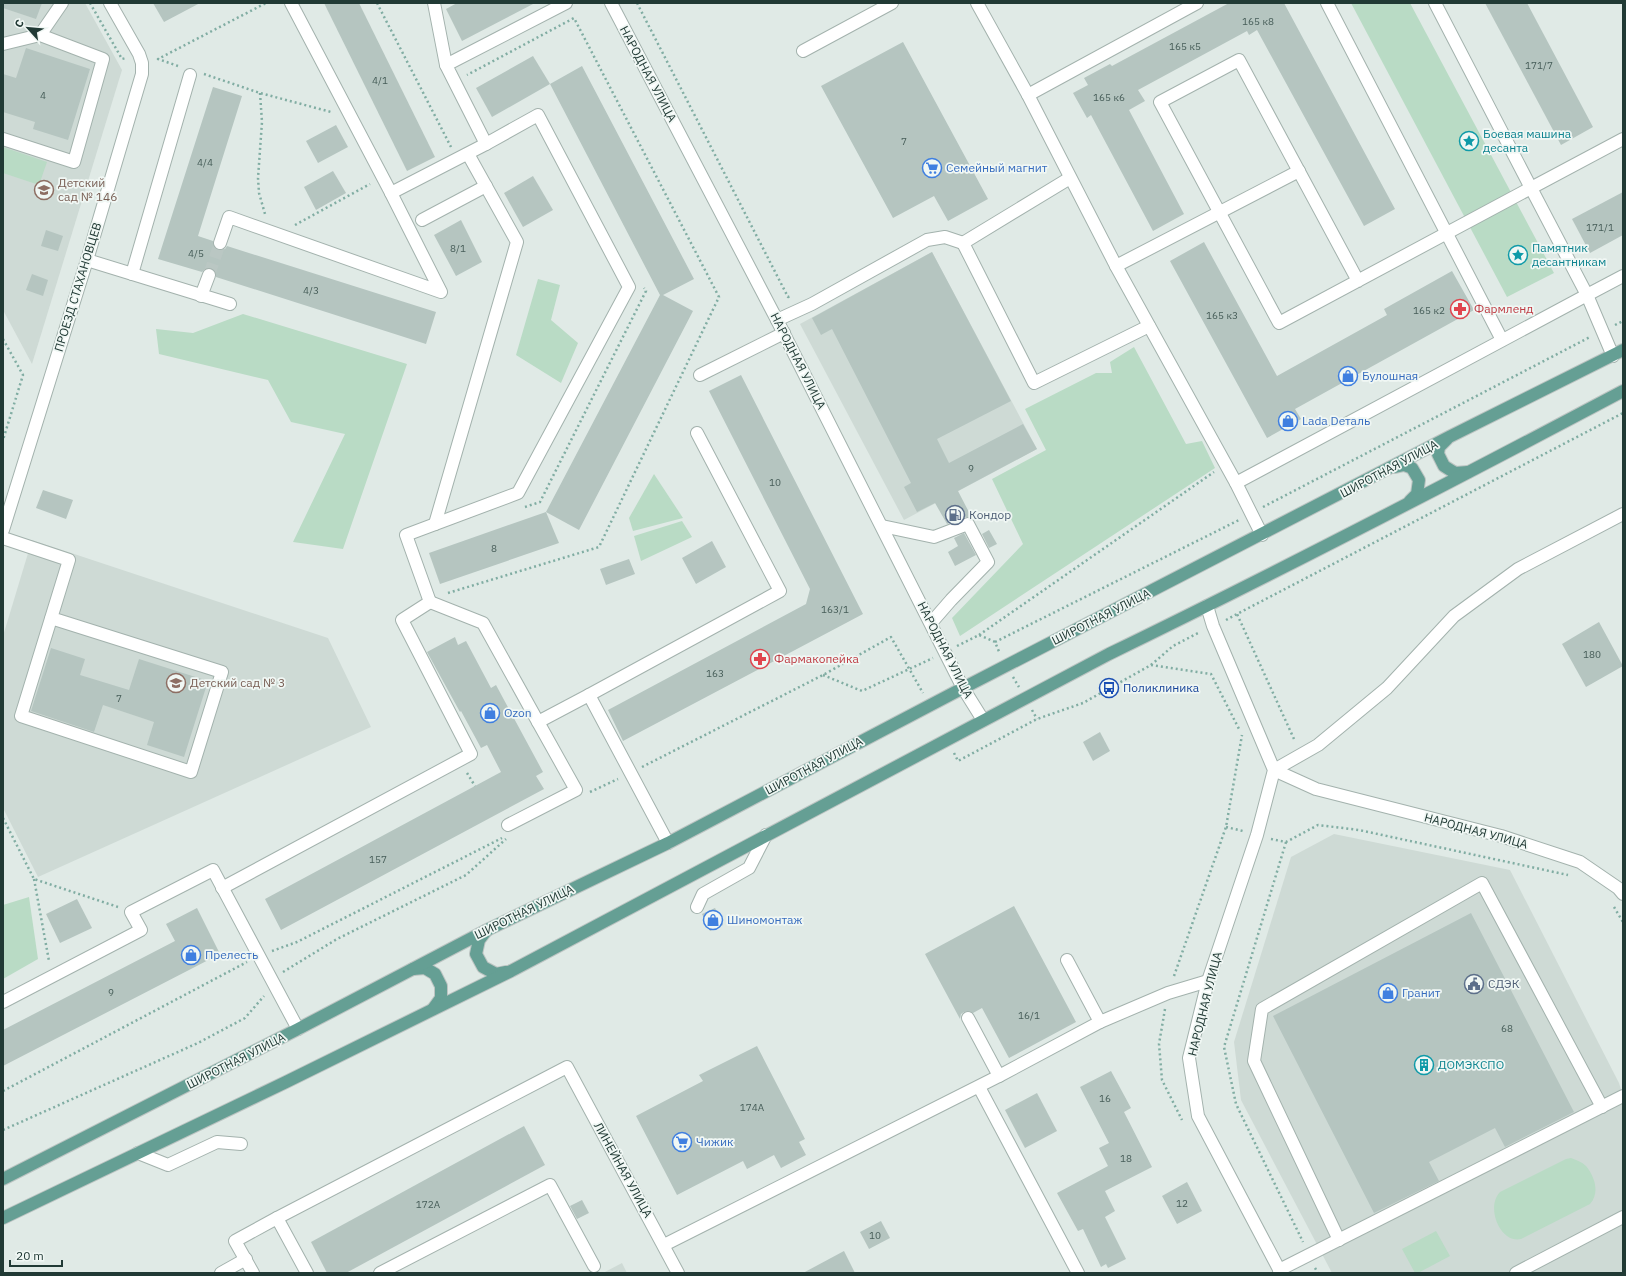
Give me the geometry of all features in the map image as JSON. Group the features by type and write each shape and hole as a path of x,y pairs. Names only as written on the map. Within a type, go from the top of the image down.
{"main road":[{"name":"ШИРОТНАЯ УЛИЦА","path":"3,1179 298,1029 488,929 668,843 963,688 1262,535 1449,437 1618,353"},
{"path":"3,1218 286,1082 511,971 1109,654 1207,606 1623,391"},
{"path":"1449,437 1439,447 1438,454 1444,466 1455,473 1468,472"},
{"path":"1390,468 1404,465 1412,468 1419,480 1418,494 1408,503"},
{"path":"488,929 478,940 476,954 483,967 496,974 511,971"},
{"path":"412,969 425,968 436,974 442,986 441,998 433,1009"}],"street":[{"path":"40,34 62,3"},
{"name":"ПРОЕЗД СТАХАНОВЦЕВ","path":"3,530 87,260 142,74 142,63 139,54 110,3"},
{"path":"220,243 229,217 441,292 391,193 291,3"},
{"path":"434,3 446,65 486,144"},
{"path":"446,65 566,3"},
{"name":"НАРОДНАЯ УЛИЦА","path":"611,3 784,333 963,688 983,720"},
{"path":"803,51 892,3"},
{"path":"977,3 1028,95 1116,266 1236,483 1262,535"},
{"path":"1028,95 1197,3"},
{"path":"1326,3 1502,340"},
{"path":"1435,3 1587,295 1602,331 1618,353"},
{"path":"3,44 40,34 103,59 74,162 3,139"},
{"path":"1358,281 1239,60 1160,102 1279,323 1358,281 1446,233 1623,139"},
{"path":"132,274 191,72"},
{"path":"391,193 468,154 538,115 629,287 518,494 406,534 430,602 483,624 576,790 508,825"},
{"path":"435,524 517,242 468,154"},
{"path":"1116,266 1299,171"},
{"path":"777,320 812,304 927,240 945,237 963,242 1070,178"},
{"path":"422,220 486,186"},
{"path":"963,242 1034,383 1149,326"},
{"path":"87,260 230,304"},
{"path":"202,296 209,275"},
{"path":"1236,483 1623,276"},
{"path":"700,375 784,333"},
{"path":"538,722 780,591 696,433"},
{"path":"1207,606 1213,626 1274,770 1318,745 1387,688 1454,616 1512,573 1623,514"},
{"path":"882,526 934,537 968,524 988,562 931,623"},
{"path":"3,538 69,560 51,618 21,716 191,772 222,672 51,618"},
{"path":"222,888 471,754 402,620 430,602"},
{"path":"589,695 668,843"},
{"name":"НАРОДНАЯ УЛИЦА","path":"1280,1272 1198,1116 1190,1058 1208,981 1257,835 1274,770 1316,789 1501,836 1580,862 1618,888 1623,894"},
{"path":"697,907 703,894 749,868 766,835"},
{"path":"3,1002 141,930 132,912 213,870 298,1029"},
{"path":"1339,1240 1254,1062 1262,1008 1482,883 1602,1107"},
{"path":"1067,960 1100,1022"},
{"path":"664,1245 979,1087 1100,1022 1168,993 1208,981"},
{"path":"968,1018 1000,1076"},
{"name":"ЛИНЕЙНАЯ УЛИЦА","path":"277,1218 567,1067 678,1273"},
{"path":"979,1087 1078,1273"},
{"path":"1280,1272 1339,1240 1623,1096"},
{"path":"138,1153 168,1165 217,1142 241,1144"},
{"path":"380,1273 550,1185 594,1266"},
{"path":"1516,1273 1623,1217"},
{"path":"253,1273 235,1241 277,1218 307,1273"},
{"path":"221,1273 246,1259"}],"path":[{"path":"266,3 158,59 191,72 351,118"},
{"path":"377,3 452,150"},
{"path":"637,3 788,297 794,296"},
{"path":"445,594 599,547 719,297 574,18 464,76"},
{"path":"260,93 262,122 258,178 259,193 274,232 382,177"},
{"path":"525,507 540,502 646,291 642,284"},
{"path":"995,642 1251,514 1623,321"},
{"path":"3,339 23,375 3,440"},
{"path":"947,739 958,761 1037,719 1083,703 1151,665 1173,646 1623,413"},
{"path":"979,635 1225,464"},
{"path":"1237,614 1294,739"},
{"path":"588,793 823,675 891,637 910,669 929,706"},
{"path":"1151,665 1211,674 1243,737 1226,827 1168,993 1159,1044 1162,1080 1182,1120"},
{"path":"823,675 862,691 910,669"},
{"path":"3,818 34,879 52,977"},
{"path":"1286,842 1318,825 1359,830 1571,876"},
{"path":"34,879 132,912"},
{"path":"1610,903 1616,908 1623,922"}],"shaded area":[{"name":"Детский сад № 146","path":"3,3 85,3 122,70 32,364 3,310"},
{"path":"932,252 1037,449 904,520 800,324"},
{"name":"Детский сад № 3","path":"32,540 328,638 371,727 38,877 3,808 3,636"},
{"path":"1334,834 1510,870 1619,1083 1623,1096 1623,1273 1332,1273 1241,1100 1234,1042 1291,857"},
{"path":"622,1263 627,1273 603,1273"}],"green space":[{"path":"1351,3 1410,3 1554,273 1507,297"},
{"path":"3,147 47,162 39,185 3,173"},
{"path":"538,279 560,285 551,320 578,343 561,383 516,355"},
{"path":"243,314 407,364 343,549 293,542 345,434 291,422 268,380 159,354 156,329 193,333"},
{"path":"1134,347 1186,444 1202,441 1215,468 960,636 952,618 1023,544 992,479 1046,450 1025,409 1096,373 1112,373 1110,362"},
{"path":"654,474 683,518 633,531 629,518"},
{"path":"682,521 692,537 641,561 634,536"},
{"path":"29,897 38,959 3,979 3,905"},
{"path":"1571,1158 1586,1166 1592,1175 1596,1190 1590,1204 1521,1239 1514,1239 1507,1236 1497,1223 1495,1215 1494,1207 1500,1192 1566,1159"},
{"path":"1436,1231 1450,1256 1418,1273 1415,1273 1402,1249"}],"building":[{"path":"3,3 42,3 36,19 3,8"},
{"path":"153,3 200,3 164,22"},
{"path":"324,3 359,3 435,157 407,171"},
{"path":"457,3 535,3 462,41 446,9"},
{"path":"1229,3 1284,3 1395,209 1364,226 1257,30 1249,35 1247,31 1138,90 1145,101 1129,110 1184,214 1153,231 1091,115 1087,118 1073,93 1088,85 1084,78 1110,64 1112,66"},
{"path":"1485,3 1527,3 1593,127 1561,145"},
{"path":"903,42 988,199 948,221 934,196 893,218 821,86"},
{"path":"26,48 90,69 68,140 33,129 35,122 3,112 3,74 16,78"},
{"path":"533,56 550,84 492,117 476,88"},
{"path":"582,66 694,279 663,295 693,311 579,530 546,512 660,295 550,84"},
{"path":"213,87 242,96 198,236 213,241 214,248 218,250 225,249 227,246 436,312 426,344 216,277 215,271 211,268 205,269 202,272 158,259"},
{"path":"336,125 348,147 318,163 306,141"},
{"path":"333,171 346,193 316,210 304,187"},
{"path":"533,176 553,210 523,227 504,193"},
{"path":"1623,192 1623,235 1590,253 1572,219"},
{"path":"461,220 482,262 456,276 434,235"},
{"path":"46,230 63,236 58,251 41,246"},
{"path":"1204,242 1277,376 1387,315 1384,309 1452,271 1474,310 1295,409 1301,419 1267,438 1170,261"},
{"path":"932,252 1011,401 937,439 949,463 1023,424 1037,449 958,491 972,518 965,517 947,524 935,503 917,512 904,487 911,483 832,329 821,335 812,318"},
{"path":"32,274 48,280 43,296 26,290"},
{"path":"741,375 863,614 623,741 608,710 806,604 810,589 709,391"},
{"path":"43,490 73,500 66,519 36,508"},
{"path":"546,512 559,543 440,584 429,553"},
{"path":"989,530 997,544 989,548 982,534"},
{"path":"964,533 976,555 955,566 948,552 958,546 954,538"},
{"path":"712,541 726,567 696,584 682,558"},
{"path":"629,559 635,574 606,585 600,569"},
{"path":"1599,622 1623,666 1586,687 1562,644"},
{"path":"455,637 458,645 466,641 491,688 496,685 543,772 536,776 544,789 281,930 265,899 501,772 487,745 481,748 427,652"},
{"path":"51,648 85,659 80,675 129,690 139,659 208,681 184,757 147,745 154,722 103,705 94,732 31,711"},
{"path":"1100,732 1110,751 1093,761 1083,742"},
{"path":"77,899 92,928 60,943 46,914"},
{"path":"1014,906 1076,1022 1009,1058 982,1008 973,1013 969,1011 964,1012 961,1014 960,1019 925,954"},
{"path":"197,908 220,954 3,1066 3,1030 175,941 166,924"},
{"name":"Шиномонтаж","path":"715,908 723,925 710,931 702,914"},
{"name":"ДОМЭКСПО","path":"1471,913 1574,1112 1505,1147 1495,1128 1429,1162 1439,1181 1374,1213 1273,1016"},
{"path":"757,1046 805,1139 799,1142 806,1155 781,1168 774,1155 747,1169 743,1161 677,1195 636,1116 703,1081 699,1075"},
{"path":"1111,1071 1131,1108 1124,1112 1152,1167 1105,1191 1115,1211 1105,1217 1126,1259 1108,1268 1106,1264 1101,1267 1083,1229 1078,1231 1057,1193 1108,1166 1099,1148 1109,1143 1080,1087"},
{"path":"1037,1093 1057,1131 1025,1148 1005,1110"},
{"path":"524,1126 545,1165 346,1273 327,1273 311,1242"},
{"path":"1187,1182 1202,1211 1177,1224 1162,1196"},
{"path":"582,1200 589,1213 577,1219 570,1206"},
{"path":"881,1221 890,1238 869,1249 860,1232"},
{"path":"844,1251 855,1273 803,1273"}],"tunnel":[{"path":"209,275 220,243"}],"place":[{"name":"Боевая машина десанта","path":"1469,141"},
{"name":"Семейный магнит","path":"932,168"},
{"name":"Детский сад № 146","path":"44,190"},
{"name":"Памятник десантникам","path":"1518,255"},
{"name":"Фармленд","path":"1460,309"},
{"name":"Булошная","path":"1348,376"},
{"name":"Lada Dеталь","path":"1288,421"},
{"name":"Кондор","path":"955,515"},
{"name":"Фармакопейка","path":"760,659"},
{"name":"Детский сад № 3","path":"176,683"},
{"name":"Поликлиника","path":"1109,688"},
{"name":"Ozon","path":"490,713"},
{"name":"Шиномонтаж","path":"713,920"},
{"name":"Прелесть","path":"191,955"},
{"name":"СДЭК","path":"1474,984"},
{"name":"Гранит","path":"1388,993"},
{"name":"ДОМЭКСПО","path":"1424,1065"},
{"name":"Чижик","path":"682,1142"}]}
